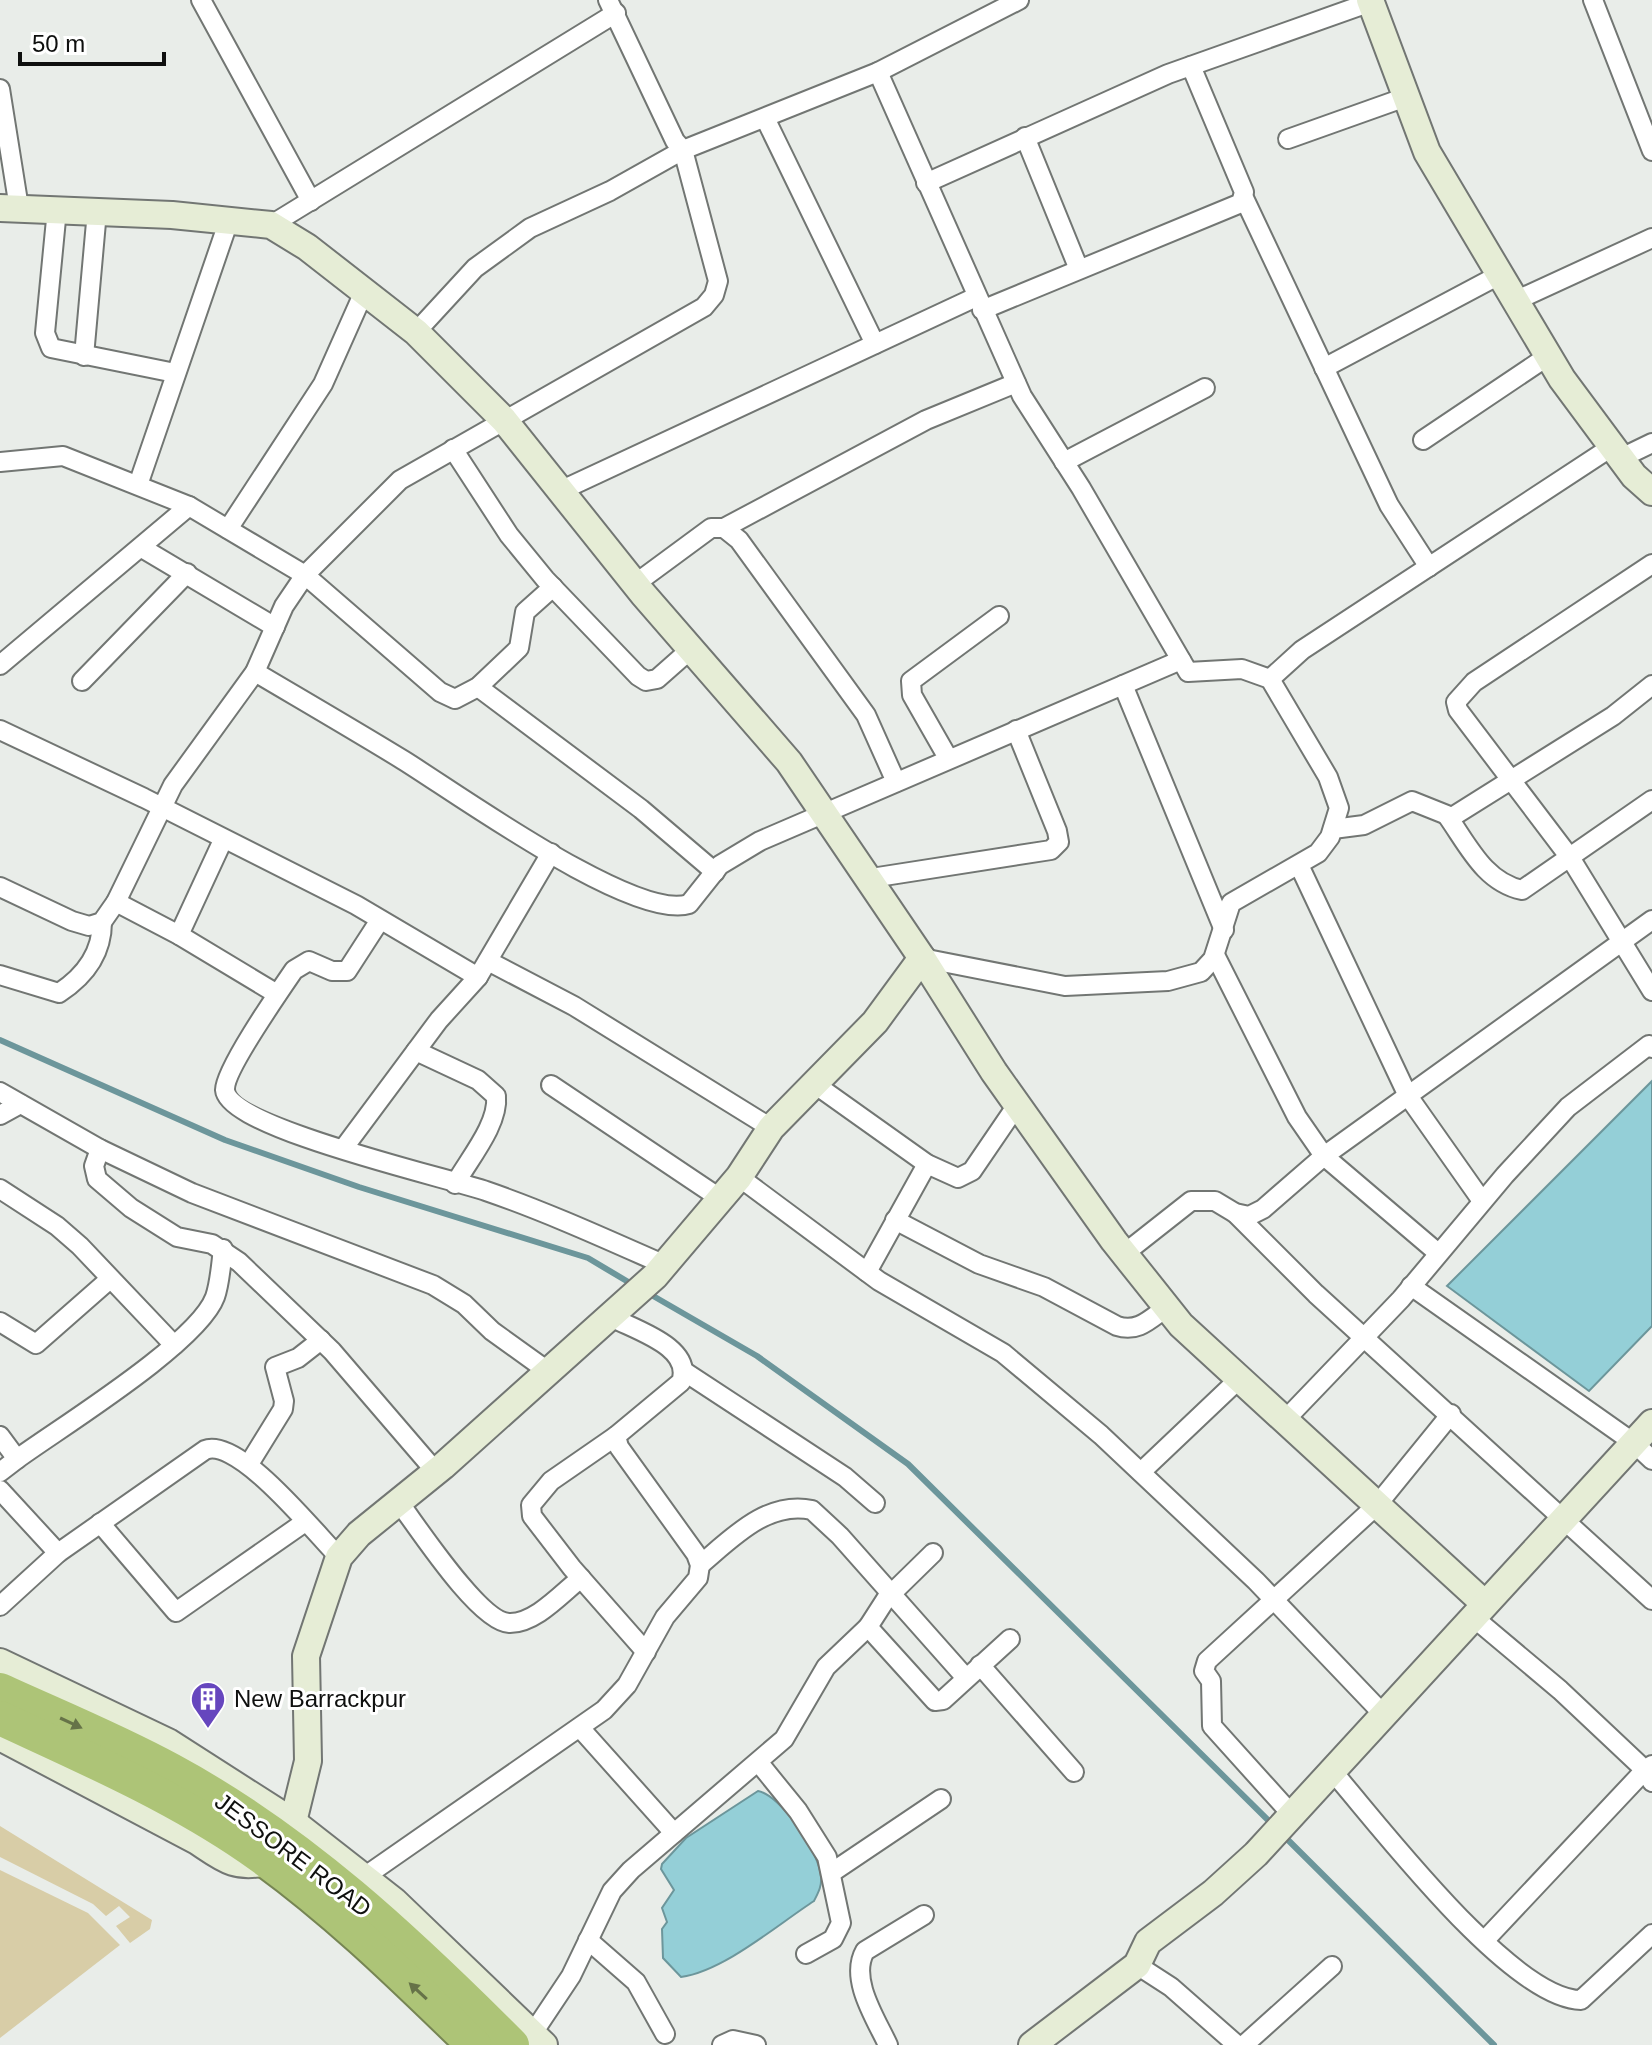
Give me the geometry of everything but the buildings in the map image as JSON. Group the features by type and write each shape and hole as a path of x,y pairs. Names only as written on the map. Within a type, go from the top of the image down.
{"highway":[{"name":"JESSORE ROAD","path":"0,1690 182,1776 354,1883 528,2042"},
{"path":"0,1718 153,1791 267,1862 333,1913 474,2045"}],"street":[{"path":"201,0 311,201"},
{"path":"416,332 475,268 530,228 610,191 683,150 766,120 878,72 1019,0"},
{"path":"1593,0 1652,151"},
{"path":"926,183 1191,66 1371,1 1427,152 1548,356 1617,452 1652,492"},
{"path":"0,975 59,993 78,979 99,948 102,922 116,902 160,808 173,785 255,672 275,627 305,575 400,480 704,307 714,295 718,281 683,150 675,141 612,7 271,225"},
{"path":"1191,66 1244,198 1389,505 1429,567"},
{"path":"878,72 1016,383 1188,672 1242,669 1270,679 1328,777 1339,808 1333,829 1318,853 1231,903 1215,955 1201,972 1168,981 1065,986 922,958"},
{"path":"0,89 10,208 97,211 271,225 416,332 504,420 635,584 789,762 1017,1105 1167,1307 1238,1380 1377,1505 1560,1690 1650,1772 1485,1940"},
{"path":"1288,139 1406,97"},
{"path":"766,120 875,344"},
{"path":"1025,137 1078,267"},
{"path":"560,491 875,344 1241,203 1244,198"},
{"path":"57,209 45,333 51,348 175,373"},
{"path":"84,356 97,211"},
{"path":"138,485 229,220"},
{"path":"1517,300 1652,238"},
{"path":"1324,368 1501,274"},
{"path":"228,529 323,384 364,292"},
{"path":"1423,440 1548,356"},
{"path":"635,584 711,528 724,528 926,420 1016,383"},
{"path":"1064,462 1205,388"},
{"path":"1270,679 1302,650 1429,567 1617,452 1652,443"},
{"path":"453,449 509,535 553,587 646,681 657,679 691,649"},
{"path":"0,462 63,456 189,506 305,575 449,698 465,697 519,648 525,612 553,587"},
{"path":"0,665 189,506"},
{"path":"724,528 739,540 839,673 866,715 896,782"},
{"path":"142,548 275,627"},
{"path":"1652,564 1459,695 1456,702 1458,710 1571,859 1652,991"},
{"path":"82,681 187,573"},
{"path":"948,758 912,695 911,681 999,616"},
{"path":"255,672 551,853 622,891 679,908 689,904 733,854 948,758 1181,660"},
{"path":"1123,685 1224,930"},
{"path":"1448,817 1514,780 1613,716 1652,685"},
{"path":"478,687 641,809 715,872"},
{"path":"0,730 380,920 478,977"},
{"path":"865,879 1051,850 1059,842 1057,831 1016,730"},
{"path":"1333,829 1364,825 1412,801 1420,801 1448,817 1485,870 1500,883 1522,890 1571,859 1652,800"},
{"path":"179,935 223,840"},
{"path":"343,1149 416,1051 478,977 551,853"},
{"path":"1299,865 1408,1096 1482,1201"},
{"path":"0,887 72,921 89,926 102,922"},
{"path":"116,902 179,935 277,994"},
{"path":"380,920 347,971 340,972 316,963 302,963 277,994 233,1068 225,1088 228,1100 243,1110 343,1149 455,1184 482,1189 535,1209 660,1270"},
{"path":"1235,1213 1249,1216 1263,1209 1324,1156 1652,920"},
{"path":"1215,955 1289,1104 1324,1156 1438,1253"},
{"path":"293,1822 308,1761 306,1656 339,1557 359,1534 436,1472 618,1312 660,1270 739,1177 771,1128 875,1022 922,958"},
{"path":"488,961 574,1006 771,1128"},
{"path":"1285,1420 1365,1337 1568,1107 1651,1045"},
{"path":"416,1051 478,1080 496,1096 497,1107 492,1119 455,1184"},
{"path":"551,1085 721,1199"},
{"path":"816,1085 927,1164 958,1178 965,1177 1017,1105"},
{"path":"0,1092 100,1149 192,1193 433,1285 464,1304 492,1331 549,1372"},
{"path":"0,1115 20,1104"},
{"path":"100,1149 93,1173 131,1208 177,1237 223,1249 321,1340 436,1472"},
{"path":"867,1272 927,1164"},
{"path":"739,1177 867,1272 1003,1353 1141,1472 1273,1600 1383,1714"},
{"path":"0,1189 57,1226 174,1345"},
{"path":"1125,1253 1191,1201 1215,1201 1235,1213 1316,1294 1652,1600"},
{"path":"895,1220 979,1264 1044,1287 1129,1330 1167,1307"},
{"path":"0,1472 174,1345 215,1298 223,1249"},
{"path":"2,1321 30,1343 36,1344 110,1279"},
{"path":"1032,2045 1137,1965 1148,1942 1256,1854 1294,1817 1383,1714 1564,1517 1646,1442 1411,1286"},
{"path":"618,1312 674,1352 685,1372 845,1477 875,1503"},
{"path":"249,1464 283,1409 284,1401 275,1367 298,1358 321,1340"},
{"path":"646,1652 532,1516 531,1505 551,1481 616,1436 681,1382 685,1372"},
{"path":"1141,1472 1238,1380"},
{"path":"1294,1817 1212,1726 1211,1681 1204,1671 1207,1661 1377,1505 1451,1414"},
{"path":"0,1436 17,1459"},
{"path":"616,1436 619,1447 700,1565"},
{"path":"0,1606 58,1553 213,1447 231,1452 249,1464 339,1557"},
{"path":"0,1490 58,1553"},
{"path":"398,1501 469,1594 505,1624 539,1612 581,1578"},
{"path":"0,1662 168,1742 293,1822 354,1883 581,1729 627,1685 665,1617 698,1578 700,1565 760,1517 806,1508 821,1516 966,1678"},
{"path":"100,1523 176,1612 305,1522"},
{"path":"528,2042 571,1976 612,1891 631,1870 784,1739 826,1667 868,1627 892,1593 933,1553"},
{"path":"868,1627 935,1701 943,1700 1010,1639"},
{"path":"980,1665 1074,1772"},
{"path":"581,1729 674,1833"},
{"path":"0,1737 197,1841 226,1860 246,1866 267,1862"},
{"path":"759,1763 822,1845 831,1873 841,1923 839,1932 806,1954"},
{"path":"1333,1772 1428,1883 1509,1964 1544,1990 1581,2000 1652,1934"},
{"path":"831,1873 941,1799"},
{"path":"885,2044 861,1983 860,1959 875,1944 924,1915"},
{"path":"588,1940 636,1982 665,2034"},
{"path":"1137,1965 1171,1987 1237,2045"},
{"path":"1244,2045 1332,1966"},
{"path":"722,2045 733,2040 756,2045"}],"shaded area":[{"path":"0,1826 152,1920 150,1929 130,1943 116,1926 130,1917 119,1906 106,1916 93,1904 0,1857"},
{"path":"0,1870 88,1913 120,1945 0,2038"}],"water":[{"path":"1652,1081 1652,1326 1589,1391 1447,1286"},
{"path":"758,1791 788,1814 807,1840 819,1867 821,1880 818,1892 814,1901 750,1946 715,1966 681,1977 663,1958 662,1929 667,1922 662,1908 674,1890 661,1869 662,1864 686,1838"}],"waterway":[{"path":"0,1040 225,1140 359,1187 588,1258 635,1286"},
{"path":"648,1293 757,1356 908,1464 1273,1825"},
{"path":"1284,1836 1494,2045"}],"place":[{"name":"New Barrackpur","path":"208,1730"}]}
